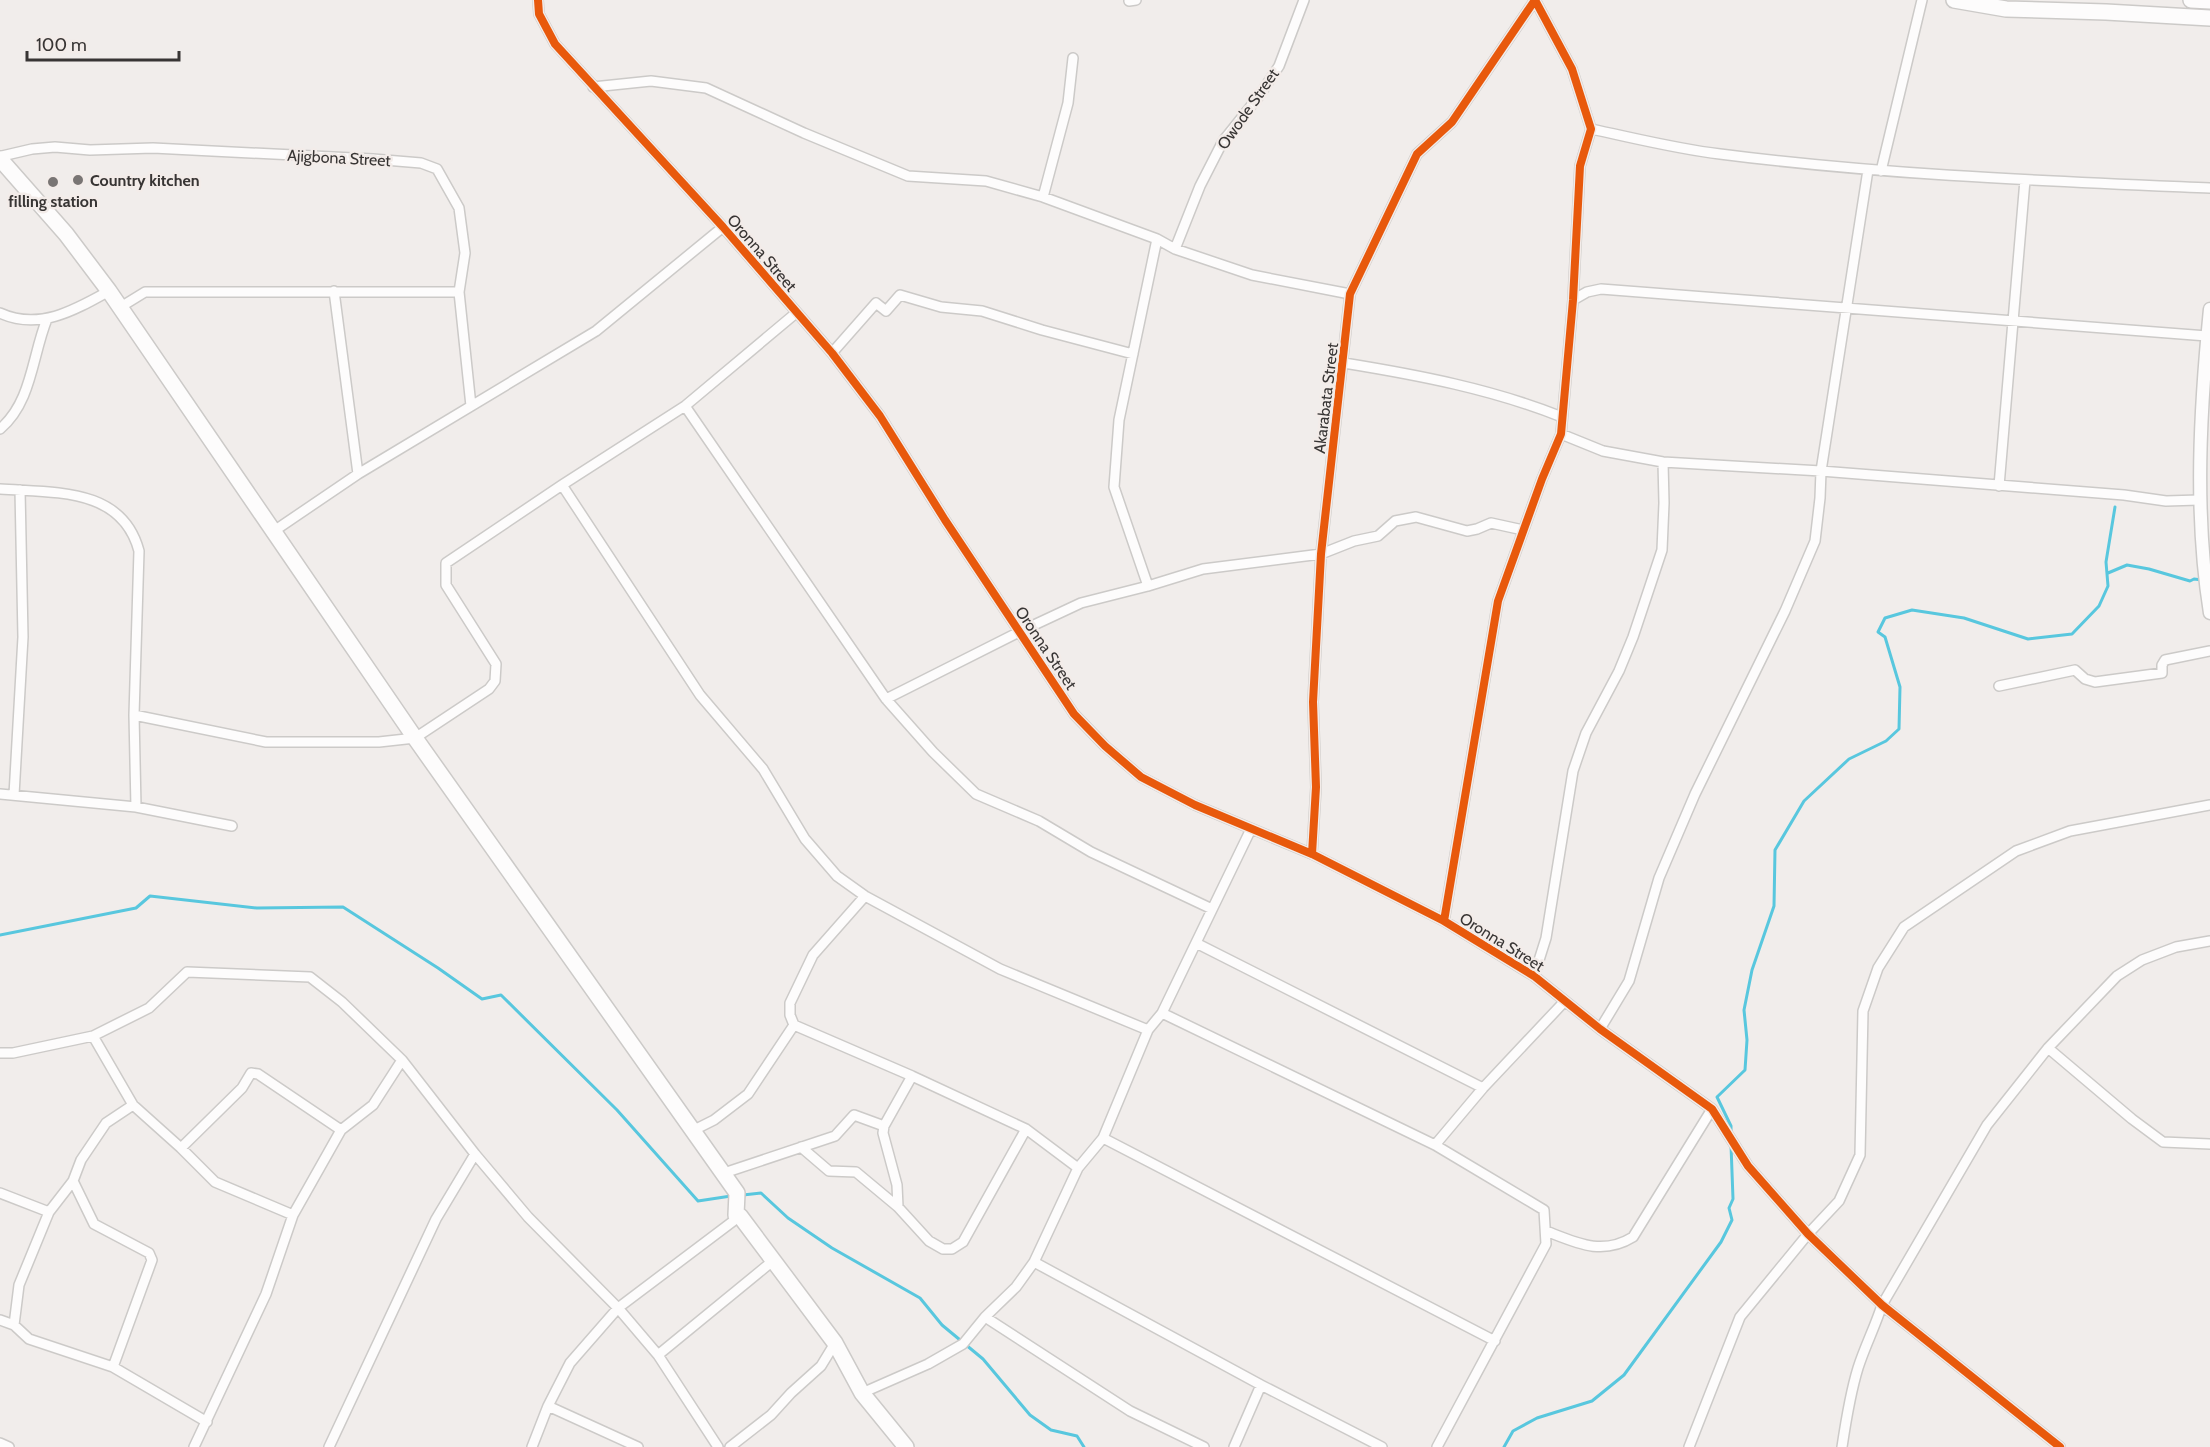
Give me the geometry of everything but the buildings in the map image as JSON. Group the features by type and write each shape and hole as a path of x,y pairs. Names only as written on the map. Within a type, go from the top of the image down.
{"main road":[{"path":"1954,0 2006,9 2048,6 2117,13 2210,18"},
{"path":"2191,0 2210,1"},
{"path":"1,161 66,234 109,291 415,738 727,1178 737,1193 738,1215 836,1343 862,1394 906,1447"}],"street":[{"name":"Oronna Street","path":"538,0 540,14 555,44 723,227 832,353 880,416 1018,632 1074,714 1105,746 1141,777 1195,805 1312,854 1444,921 1534,976 1600,1029 1713,1110"},
{"name":"Owode Street","path":"1175,249 1200,186 1223,141 1259,96 1279,66 1304,0"},
{"path":"1444,921 1498,601 1561,434 1573,300 1580,166 1591,129 1572,69 1534,0"},
{"name":"Akarabata Street","path":"1312,854 1316,787 1313,702 1321,554 1350,294 1417,154 1452,122 1534,0"},
{"path":"1881,171 1922,0"},
{"path":"1043,198 1068,103 1073,58"},
{"path":"593,87 651,81 706,88 804,133 908,176 986,181 1043,198 1156,239 1175,249 1252,275 1350,294"},
{"path":"1591,129 1718,154 1868,170 2210,188"},
{"name":"Ajigbona Street","path":"1,161 2,156 54,147 90,150 153,148 373,159 421,163 437,170 459,208 465,253 459,292 471,406"},
{"path":"1600,1029 1629,981 1659,878 1695,794 1785,611 1815,541 1821,471 1868,170"},
{"path":"1999,486 2025,180"},
{"path":"274,531 358,474 596,331 723,227"},
{"path":"1148,586 1114,487 1119,420 1156,239"},
{"path":"1573,300 1587,292 1601,289 2207,336"},
{"path":"0,313 15,320 47,319 76,310 109,291"},
{"path":"334,291 358,474"},
{"path":"119,308 145,292 459,292"},
{"path":"832,353 876,303 886,311 900,295 941,307 982,310 1042,330 1133,354"},
{"path":"2210,309 2207,336 2207,410 2199,500 2210,613"},
{"path":"134,716 266,742 379,742 415,738 489,689 495,681 496,664 446,585 447,564 562,485 685,406 796,313"},
{"path":"0,429 14,417 30,381 47,319"},
{"path":"1344,363 1475,389 1521,401 1562,417"},
{"path":"685,406 886,699 933,752 976,794 1039,821 1091,852 1212,909"},
{"path":"1561,434 1603,451 1663,462 1821,471 2124,495 2166,501 2199,500"},
{"path":"1534,976 1546,938 1573,771 1586,732 1619,671 1633,638 1662,550 1663,462"},
{"path":"562,485 700,695 764,769 805,839 837,876 865,896 1000,969 1148,1030"},
{"path":"0,489 74,495 93,500 121,516 132,530 140,551 134,716 136,807"},
{"path":"14,795 23,637 20,490"},
{"path":"886,699 1018,632 1081,603 1203,569 1321,554 1336,547 1378,536 1395,521 1416,517 1467,531 1491,523 1523,530"},
{"path":"1999,686 2075,670 2085,679 2095,682 2162,673 2162,665 2166,660 2210,651"},
{"path":"0,794 136,807 232,826"},
{"path":"1689,1447 1740,1317 1808,1234 1839,1201 1860,1155 1863,1011 1878,968 1904,927 2016,851 2070,831 2210,805"},
{"path":"862,1394 928,1364 963,1344 985,1317 1016,1287 1034,1262 1078,1168 1103,1138 1148,1030 1162,1013 1251,829"},
{"path":"865,896 813,955 790,1003 790,1015 794,1025 1026,1129 1078,1168"},
{"path":"1842,1447 1850,1398 1859,1365 1873,1334 1882,1305 1987,1125 2048,1048 2117,976 2142,960 2176,947 2210,941"},
{"path":"1196,943 1483,1088"},
{"path":"0,1053 13,1053 93,1036 149,1008 187,972 310,977 342,1002 402,1060 475,1154 528,1217 618,1308 658,1355 718,1447"},
{"path":"1435,1145 1483,1088 1564,1002"},
{"path":"1162,1013 1435,1145 1544,1210 1546,1244 1437,1447"},
{"path":"694,1130 714,1120 748,1094 794,1025"},
{"path":"93,1036 133,1105 215,1182 293,1215"},
{"path":"2048,1048 2163,1142 2210,1144"},
{"path":"194,1447 266,1294 293,1215 341,1130 374,1105 402,1060"},
{"path":"181,1148 242,1088 251,1073 258,1074 341,1130"},
{"path":"898,1207 897,1185 883,1133 884,1126 912,1076"},
{"path":"14,1325 19,1285 49,1212 73,1181 81,1160 106,1123 133,1105"},
{"path":"1546,1231 1586,1246 1614,1246 1633,1237 1713,1110 1748,1166 1808,1234 1882,1305 2060,1447"},
{"path":"727,1178 730,1171 835,1136 854,1115 884,1126"},
{"path":"801,1147 829,1170 856,1172 898,1207 929,1241 943,1249 952,1249 963,1242 1026,1129"},
{"path":"1103,1138 1495,1341"},
{"path":"328,1447 436,1219 475,1154"},
{"path":"73,1181 94,1224 149,1253 152,1260 113,1367"},
{"path":"0,1193 49,1212"},
{"path":"532,1447 548,1406 570,1363 618,1308 738,1215"},
{"path":"658,1355 774,1260"},
{"path":"1034,1262 1261,1385 1382,1447"},
{"path":"985,1317 1130,1411 1204,1447"},
{"path":"0,1320 14,1325 29,1339 113,1367 207,1422"},
{"path":"730,1447 771,1415 791,1392 821,1366 836,1343"},
{"path":"1234,1447 1261,1385"},
{"path":"548,1406 639,1447"},
{"path":"0,1443 9,1447"}],"waterway":[{"path":"1731,1132 1731,1126 1717,1097 1745,1070 1747,1040 1744,1010 1752,970 1774,906 1775,850 1804,801 1849,759 1886,741 1899,729 1900,687 1885,637 1878,632 1885,618 1912,610 1964,618 2028,639 2072,634 2099,606 2108,586 2106,562 2115,507"},
{"path":"2108,573 2127,565 2190,581 2202,580"},
{"path":"0,935 136,908 150,896 257,908 343,907 482,999 501,995 617,1110 698,1201 731,1196"},
{"path":"1504,1447 1513,1431 1537,1418 1592,1401 1624,1375 1721,1242 1732,1220 1729,1208 1733,1199 1731,1145"},
{"path":"743,1195 761,1193 788,1218 832,1248 920,1298 942,1325 983,1359 1030,1415 1051,1430 1077,1436 1084,1447"}],"cycle path":[{"path":"538,0 539,14 555,44 723,227 832,353 880,416 945,520 1074,714 1105,746 1141,777 1195,805 1312,854 1444,921 1534,976 1600,1029 1712,1109 1748,1166 1808,1234 1882,1305 2060,1447"},
{"path":"1312,854 1316,787 1313,702 1321,554 1350,294 1417,154 1452,122 1535,0 1572,69 1591,129 1580,166 1573,300 1561,434 1542,479 1498,601 1444,921"}],"place":[{"name":"Country kitchen","path":"78,180"},
{"name":"filling station","path":"53,182"}]}
